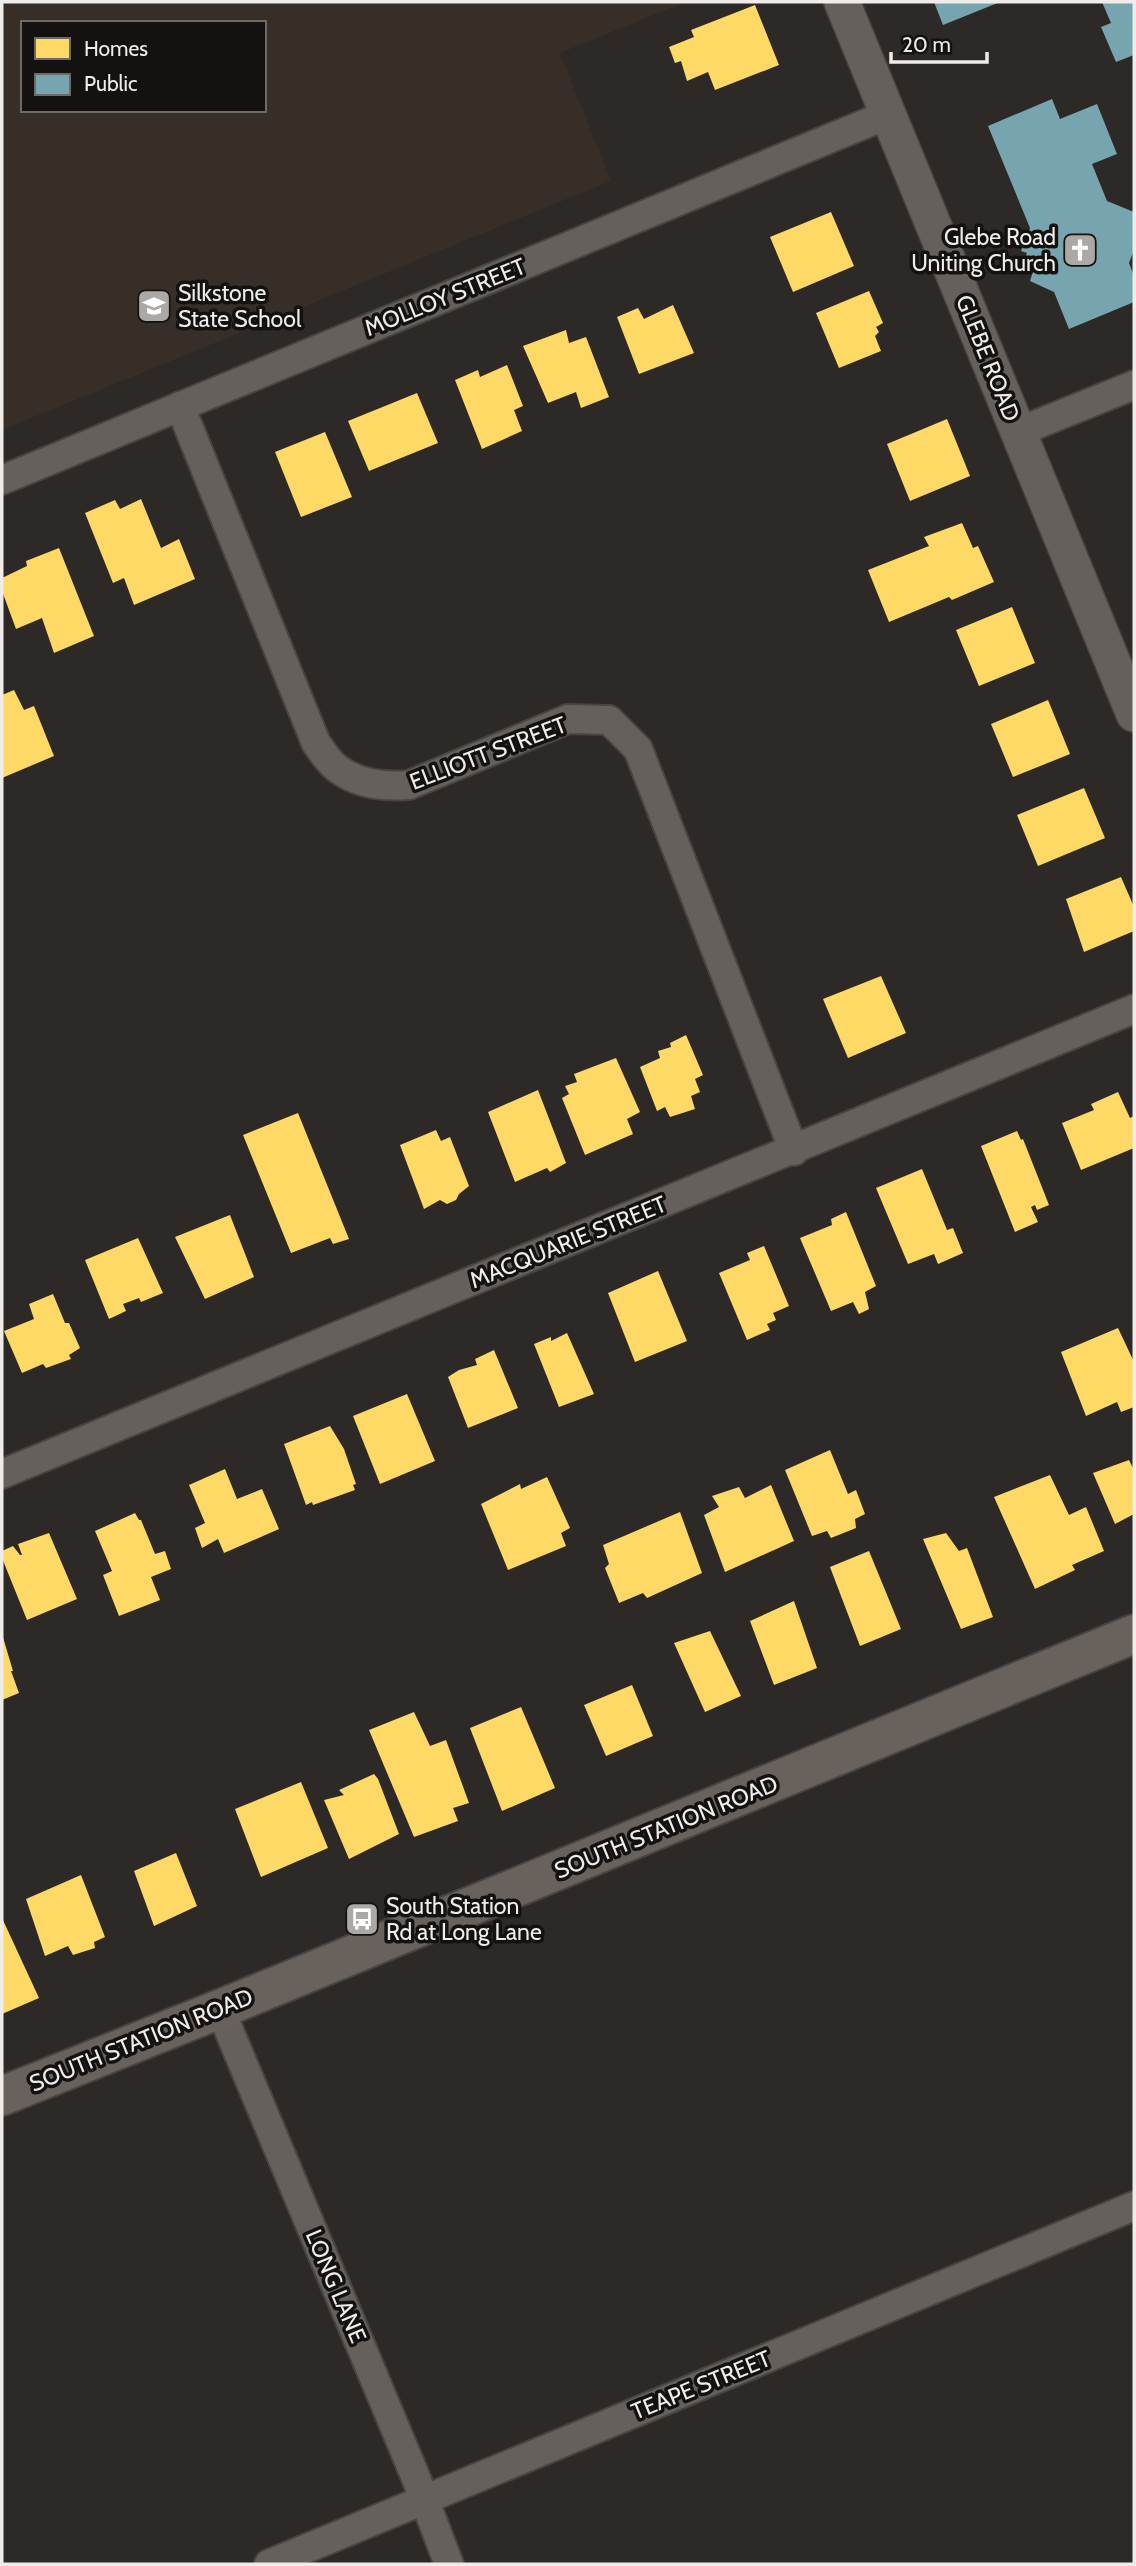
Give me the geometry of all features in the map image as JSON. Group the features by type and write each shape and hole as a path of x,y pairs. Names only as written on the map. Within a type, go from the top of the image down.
{"main road":[{"name":"SOUTH STATION ROAD","path":"2,2096 1134,1634"}],"street":[{"name":"GLEBE ROAD","path":"842,2 1134,714"},
{"name":"MOLLOY STREET","path":"2,480 888,114"},
{"path":"1018,432 1134,384"},
{"name":"ELLIOTT STREET","path":"180,406 316,743 337,769 365,782 386,787 409,785 568,719 609,720 638,749 794,1151"},
{"name":"MACQUARIE STREET","path":"2,1474 794,1151 1134,1009"},
{"name":"LONG LANE","path":"220,2009 449,2564"},
{"name":"TEAPE STREET","path":"269,2564 1134,2206"}],"shaded area":[{"name":"Silkstone State School","path":"2,2 686,2 560,53 611,181 2,430"}],"building: Homes":[{"path":"755,5 779,65 715,90 708,72 687,81 681,61 675,63 669,47 694,37 691,30"},
{"path":"831,212 854,266 793,292 770,237"},
{"path":"869,291 883,323 876,327 879,332 875,336 881,351 839,368 816,313"},
{"path":"673,305 694,353 639,374 617,317 638,308 644,319"},
{"path":"566,330 569,343 586,337 609,397 581,408 576,392 548,403 523,346"},
{"path":"507,365 523,406 514,410 522,431 482,449 455,380 478,370 480,377"},
{"path":"417,393 438,443 369,471 348,421"},
{"path":"947,419 970,476 910,501 887,444"},
{"path":"325,432 352,497 301,517 275,452"},
{"path":"141,499 161,548 179,539 195,579 134,605 124,578 113,583 85,513 115,500 120,509"},
{"path":"962,523 973,548 978,546 994,582 889,622 868,570 929,546 924,537"},
{"path":"59,548 94,636 54,653 42,618 16,629 2,591 2,578 27,566 26,561"},
{"path":"1012,607 1035,663 979,686 956,630"},
{"path":"14,690 24,710 34,706 54,756 2,778 2,695"},
{"path":"1048,700 1070,754 1013,777 991,724"},
{"path":"1084,788 1105,838 1038,866 1017,815"},
{"path":"1121,877 1134,907 1134,931 1084,952 1066,899"},
{"path":"881,976 906,1033 848,1058 823,999"},
{"path":"686,1035 703,1075 695,1079 700,1092 691,1096 695,1109 670,1117 665,1107 657,1111 640,1067 660,1058 658,1051 671,1047 670,1043"},
{"path":"616,1058 640,1112 627,1119 633,1134 585,1155 562,1098 569,1094 565,1086 577,1082 574,1074"},
{"path":"538,1090 566,1163 550,1172 547,1168 515,1182 488,1112"},
{"path":"1118,1092 1130,1118 1134,1116 1134,1148 1081,1170 1062,1123 1094,1110 1091,1104"},
{"path":"298,1113 349,1239 333,1244 330,1238 291,1253 243,1135"},
{"path":"436,1130 441,1141 450,1137 469,1186 456,1200 447,1204 440,1200 424,1209 400,1145"},
{"path":"1017,1131 1021,1140 1023,1139 1049,1205 1037,1210 1035,1205 1031,1207 1038,1222 1015,1232 981,1146"},
{"path":"922,1169 947,1230 953,1228 963,1253 938,1264 934,1254 908,1264 876,1188"},
{"path":"846,1212 876,1286 865,1292 869,1309 859,1314 853,1302 831,1311 800,1238 832,1225 831,1219"},
{"path":"230,1215 254,1277 205,1299 175,1237"},
{"path":"138,1238 163,1293 141,1302 139,1298 123,1304 126,1311 109,1319 85,1260"},
{"path":"764,1246 789,1306 773,1313 776,1320 767,1324 770,1330 747,1340 719,1273 750,1260 747,1253"},
{"path":"658,1271 687,1341 635,1362 608,1293"},
{"path":"53,1294 65,1323 69,1323 80,1348 69,1355 71,1359 46,1368 43,1364 22,1373 4,1331 34,1319 29,1304"},
{"path":"1118,1328 1134,1362 1134,1407 1121,1412 1117,1402 1086,1416 1061,1352"},
{"path":"567,1333 594,1394 559,1407 534,1344 551,1337 551,1341"},
{"path":"494,1350 518,1408 468,1428 448,1377 459,1370 477,1365 475,1359"},
{"path":"407,1394 435,1461 380,1484 353,1416"},
{"path":"330,1426 344,1449 356,1484 353,1485 355,1490 306,1505 284,1444"},
{"path":"830,1450 848,1494 856,1490 865,1514 855,1519 856,1528 831,1538 827,1531 812,1536 785,1470"},
{"path":"1129,1460 1134,1470 1134,1514 1115,1524 1093,1473"},
{"path":"225,1469 237,1499 262,1489 279,1529 224,1553 218,1539 202,1548 195,1528 205,1523 189,1485"},
{"path":"1050,1475 1069,1515 1086,1507 1104,1551 1072,1565 1075,1570 1035,1589 994,1497"},
{"path":"547,1477 570,1528 561,1533 566,1546 508,1570 481,1504 520,1484 521,1489"},
{"path":"771,1485 794,1541 725,1572 704,1515 719,1507 712,1496 739,1487 745,1498"},
{"path":"680,1512 702,1573 647,1598 643,1593 619,1603 605,1568 609,1564 603,1545"},
{"path":"135,1513 141,1520 155,1554 165,1551 171,1569 151,1577 160,1600 119,1616 103,1575 112,1571 95,1531"},
{"path":"49,1533 77,1599 27,1620 2,1558 2,1551 13,1546 22,1555 18,1544"},
{"path":"946,1533 959,1551 967,1548 993,1617 961,1629 923,1539"},
{"path":"869,1551 901,1629 860,1646 830,1567"},
{"path":"794,1601 817,1668 774,1685 750,1621"},
{"path":"710,1631 741,1696 705,1712 674,1643"},
{"path":"2,1634 19,1693 2,1700"},
{"path":"632,1685 653,1736 606,1756 584,1705"},
{"path":"521,1707 555,1788 502,1811 470,1728"},
{"path":"414,1712 430,1746 446,1740 469,1803 453,1808 458,1821 414,1837 369,1730"},
{"path":"374,1774 399,1834 349,1859 324,1800 344,1795 339,1790"},
{"path":"301,1782 328,1848 261,1877 235,1809"},
{"path":"176,1853 197,1906 154,1926 134,1871"},
{"path":"81,1875 105,1937 94,1942 95,1948 73,1955 68,1946 45,1956 26,1899"},
{"path":"2,1918 39,1998 2,2014"}],"building: Public":[{"path":"934,2 1000,2 943,25"},
{"path":"1102,2 1134,2 1134,55 1116,62 1101,27 1111,23"},
{"path":"1052,99 1060,119 1097,104 1117,154 1092,164 1107,201 1134,212 1134,250 1129,263 1134,276 1134,302 1069,329 1054,292 1030,281 1033,271 1022,266 1027,253 1021,251 1030,228 988,126"}],"place":[{"name":"Glebe Road Uniting Church","path":"1080,250"},
{"name":"Silkstone State School","path":"154,306"},
{"name":"South Station Rd at Long Lane","path":"362,1919"}]}
